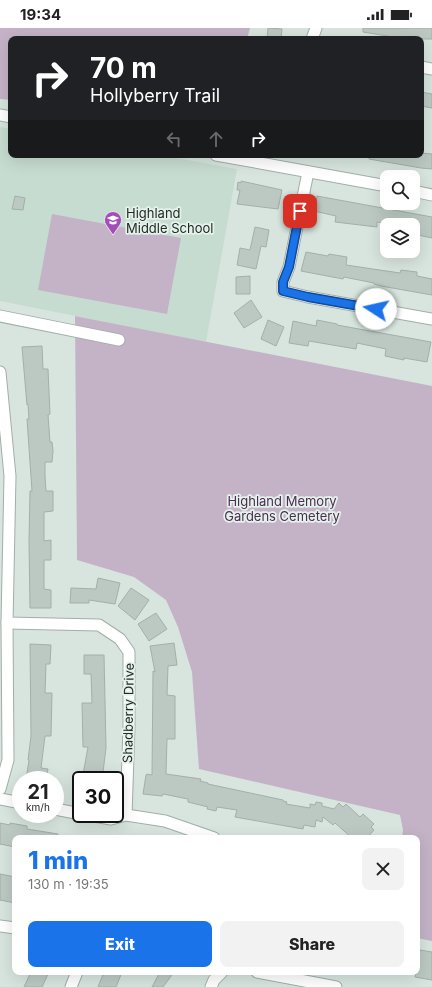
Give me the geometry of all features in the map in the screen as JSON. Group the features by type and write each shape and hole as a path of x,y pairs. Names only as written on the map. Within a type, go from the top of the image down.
{"street":[{"path":"232,158 380,185"},
{"path":"308,172 289,267 283,282 283,291 308,297 432,319"},
{"path":"420,192 432,195"},
{"path":"0,316 119,340"},
{"path":"0,372 10,476 7,623 8,760 0,789"},
{"name":"Shadberry Drive","path":"7,623 99,625 120,639 128,652 129,727 126,815"},
{"path":"0,799 12,801"},
{"path":"126,815 165,821 205,835"},
{"path":"0,926 12,928"},
{"path":"71,987 76,975"},
{"path":"211,987 214,980 219,975"},
{"path":"273,975 336,987"}],"shaded area":[{"name":"Highland Middle School","path":"0,127 8,128 8,158 176,158 237,169 206,342 0,301"}],"green space":[{"path":"0,28 250,28 248,36 8,36 8,100 0,99"},
{"path":"52,214 181,238 167,314 38,290"},
{"name":"Highland Memory Gardens Cemetery","path":"75,316 432,386 432,941 420,939 420,835 402,835 403,830 400,815 199,769 192,672 178,627 166,600 134,577 77,560"}],"building":[{"path":"268,28 282,29 281,36 267,36"},
{"path":"363,28 432,28 432,39 424,39 424,36 387,36 363,32"},
{"path":"424,93 432,94 432,108 424,107"},
{"path":"424,153 432,154 432,169 421,168 369,159 424,158"},
{"path":"241,181 282,190 278,209 237,204 240,190 237,190 238,182 241,183"},
{"path":"15,196 25,198 23,210 12,209"},
{"path":"317,196 380,208 380,210 394,210 432,217 432,238 420,235 420,218 380,218 380,223 377,222 377,227 335,222 336,216 314,211"},
{"path":"255,227 269,230 266,247 261,246 256,269 237,265 240,248 250,250"},
{"path":"306,252 328,256 329,254 347,257 346,265 400,273 401,270 417,272 417,276 432,279 432,295 381,286 374,283 344,277 343,279 301,271"},
{"path":"250,276 250,294 236,294 236,277"},
{"path":"251,300 262,317 244,328 234,313"},
{"path":"268,320 284,327 276,346 261,339"},
{"path":"317,320 431,342 427,362 404,358 404,360 385,356 386,349 357,343 356,349 309,341 308,346 289,343 293,321 316,326"},
{"path":"42,346 43,369 48,369 50,414 48,415 50,442 52,442 53,451 52,462 45,462 45,476 46,491 53,491 53,511 44,512 44,541 51,540 51,560 44,560 44,589 51,590 51,608 30,608 29,541 30,491 32,491 27,419 29,419 28,404 27,405 22,347"},
{"path":"98,578 120,583 115,604 89,600 89,603 70,603 71,588 96,589"},
{"path":"131,588 149,600 135,620 118,606"},
{"path":"156,613 167,629 149,641 138,624"},
{"path":"174,643 177,665 168,666 167,695 175,696 175,739 167,739 166,774 201,779 200,781 208,784 283,800 287,802 286,804 310,808 310,804 315,805 316,802 322,803 322,806 334,809 339,803 343,807 346,804 360,817 363,814 374,824 371,827 374,830 370,835 349,835 335,823 333,825 323,817 322,822 316,820 315,827 304,825 303,829 235,817 237,810 217,807 216,811 207,809 208,807 188,802 188,799 163,794 162,796 143,794 146,775 152,775 153,671 155,672 150,646"},
{"path":"30,644 51,645 50,664 46,664 45,693 52,693 51,736 45,736 41,768 48,769 48,771 27,771 31,736"},
{"path":"84,655 104,655 106,748 103,771 84,771 88,747 83,747 82,703 92,703 91,674 84,674"},
{"path":"0,823 27,826 27,829 58,834 12,835 12,846 0,844"},
{"path":"0,874 12,876 12,902 0,900"},
{"path":"420,950 432,952 432,980 415,977 415,975 420,975"},
{"path":"30,975 48,975 42,987 24,987"},
{"path":"103,975 121,975 116,987 98,987"},
{"path":"158,975 172,975 163,987 152,987"}],"place":[{"name":"Highland Middle School","path":"113,235"}],"route":[{"path":"300,211 289,267 283,282 283,291 286,293 376,309"}]}
